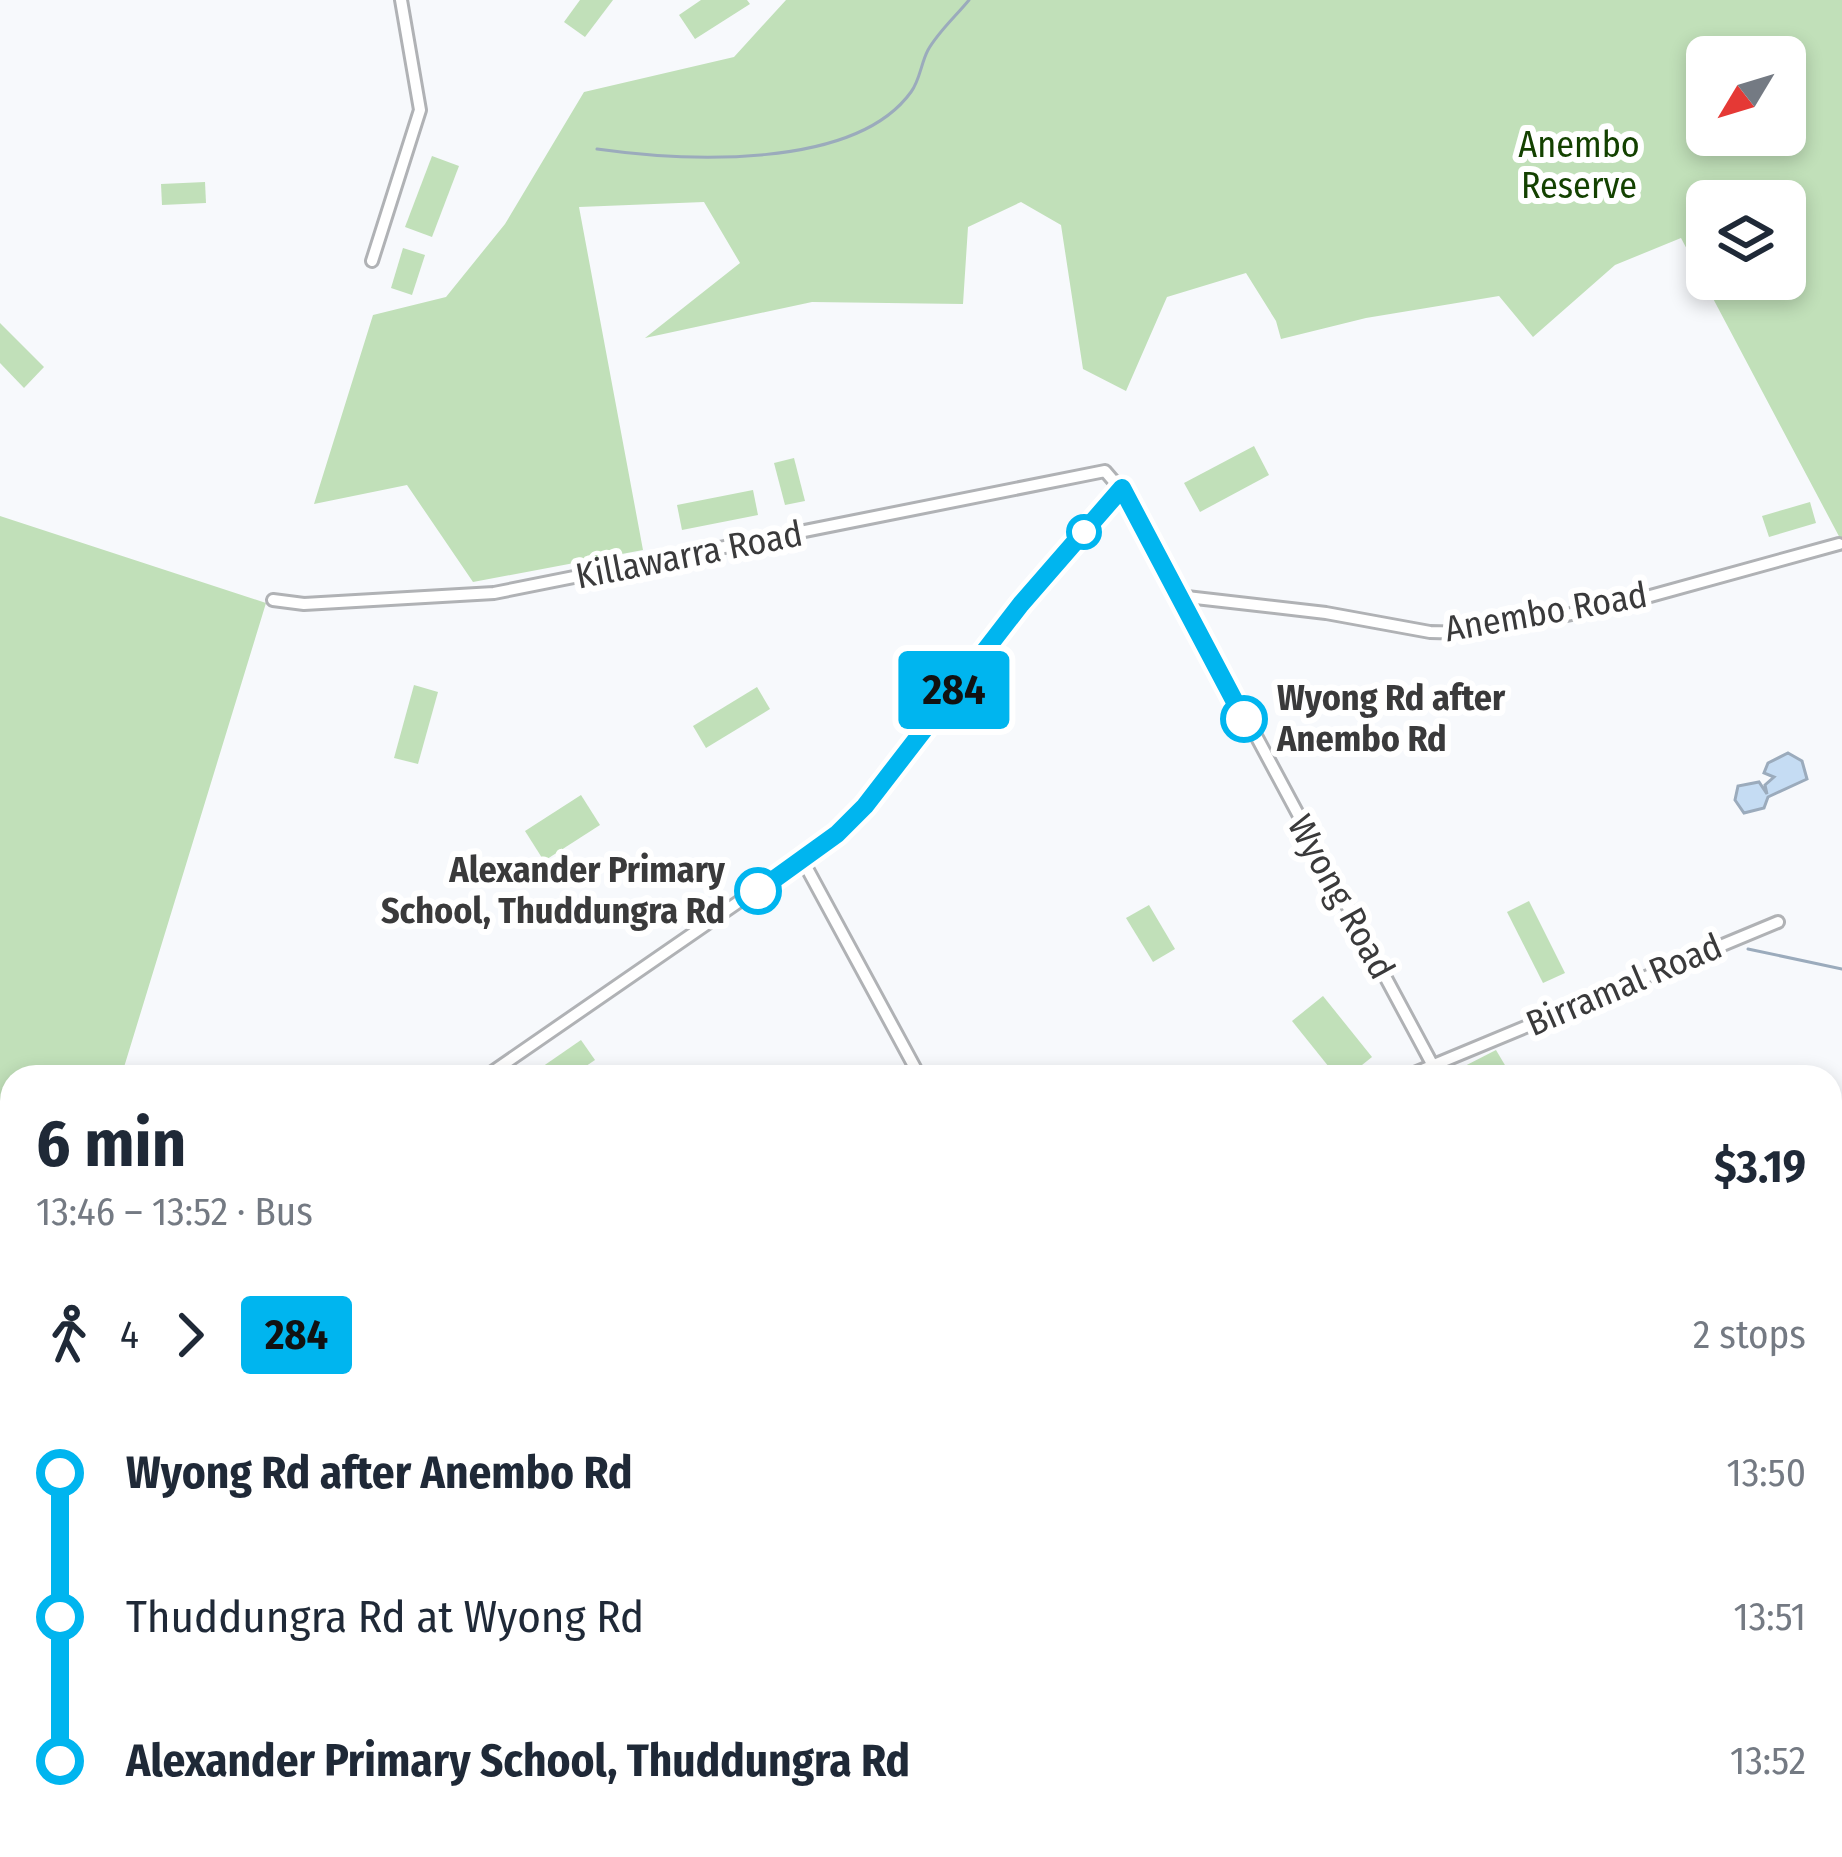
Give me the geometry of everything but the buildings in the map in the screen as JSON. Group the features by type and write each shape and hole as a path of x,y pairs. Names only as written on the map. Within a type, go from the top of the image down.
{"street":[{"path":"372,261 419,110 401,0"},
{"name":"Wyong Road","path":"1100,471 1122,488 1432,1065"},
{"name":"Killawarra Road","path":"273,599 304,604 494,593 1100,471"},
{"path":"503,1065 803,861 865,806 1021,604 1122,488"},
{"name":"Anembo Road","path":"1178,596 1306,610 1430,632 1471,633 1614,606 1839,544"},
{"path":"803,861 914,1065"},
{"name":"Birramal Road","path":"1451,1065 1690,955 1778,922"}],"green space":[{"path":"580,0 613,0 585,37 564,22"},
{"path":"701,0 747,0 750,4 695,39 679,15"},
{"name":"Anembo Reserve","path":"786,0 1842,0 1842,542 1714,300 1806,300 1806,180 1686,180 1686,247 1681,238 1615,265 1533,337 1499,296 1366,318 1281,339 1276,321 1246,273 1167,297 1126,391 1083,369 1061,225 1021,202 968,227 963,304 812,302 645,338 740,263 704,202 579,207 643,550 473,582 407,485 314,504 373,315 446,297 505,224 584,92 734,57"},
{"path":"432,156 459,166 432,237 405,227"},
{"path":"205,182 206,203 162,205 161,184"},
{"path":"403,248 425,255 412,295 391,288"},
{"path":"0,323 44,367 24,388 0,363"},
{"path":"1254,446 1269,475 1200,512 1184,483"},
{"path":"794,458 805,501 785,505 774,463"},
{"path":"753,490 758,515 682,530 677,505"},
{"path":"1810,502 1816,523 1769,537 1762,516"},
{"path":"0,516 266,603 125,1065 0,1065"},
{"path":"414,685 438,692 418,764 394,758"},
{"path":"757,687 770,709 706,748 693,726"},
{"path":"581,795 600,825 544,861 525,831"},
{"path":"1529,901 1565,973 1543,983 1507,912"},
{"path":"1149,905 1175,949 1153,962 1126,918"},
{"path":"1323,996 1372,1057 1362,1065 1327,1065 1292,1021"},
{"path":"581,1040 595,1060 588,1065 545,1065"},
{"path":"1496,1050 1505,1065 1467,1065"}],"water":[{"path":"1788,753 1802,761 1807,779 1768,797 1764,808 1744,813 1735,800 1738,786 1759,782 1767,794 1765,785 1774,777 1764,773 1768,763"}],"waterway":[{"path":"597,149 674,156 764,155 850,136 885,118 911,92 932,43 969,0"},
{"path":"1748,949 1842,969"}],"bus line":[{"name":"284","path":"758,891 837,834 865,806 1021,604 1122,488 1244,719"}],"place":[{"name":"Wyong Rd after Anembo Rd","path":"1244,719"},
{"name":"Alexander Primary School, Thuddungra Rd","path":"758,891"}]}
